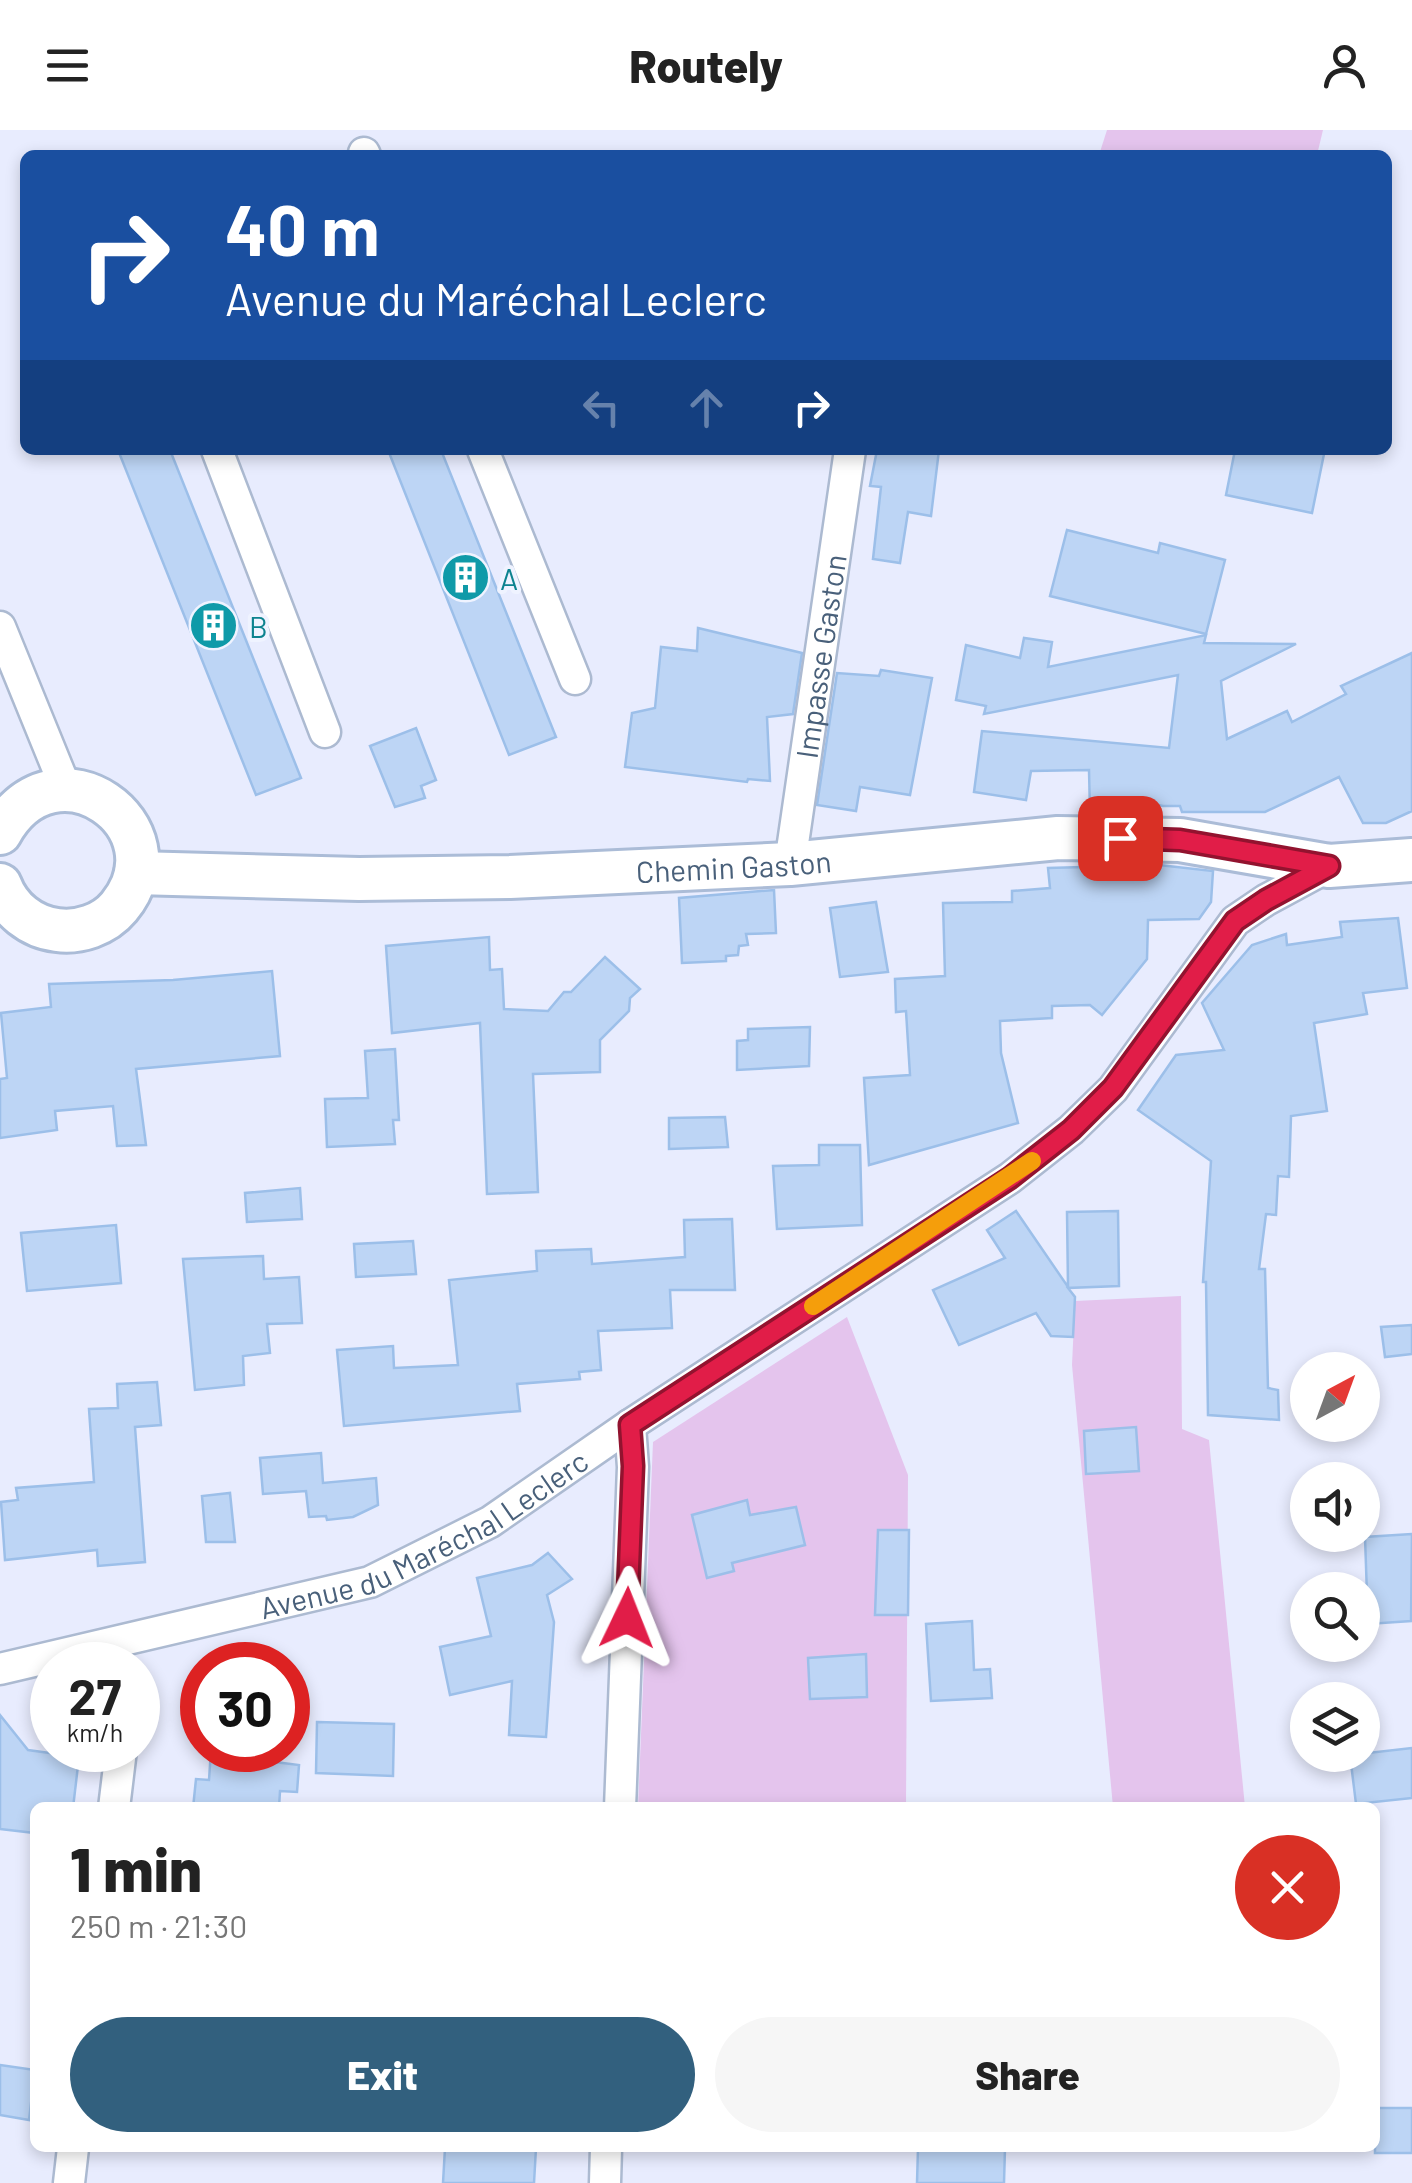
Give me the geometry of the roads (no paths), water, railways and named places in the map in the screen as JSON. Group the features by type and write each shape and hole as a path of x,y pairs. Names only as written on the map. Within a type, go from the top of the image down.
{"street":[{"path":"219,455 325,732"},
{"path":"485,455 576,679"},
{"name":"Impasse Gaston","path":"790,864 849,455"},
{"path":"0,627 14,699 66,789"},
{"path":"0,833 12,814 27,801 46,792 66,789 86,792 105,801 131,832 136,852 136,873 129,893 116,911 98,924 77,930 55,930 34,924 16,911 1,891"},
{"name":"Chemin Gaston","path":"136,873 359,879 510,877 790,864 1058,838 1180,840 1329,866"},
{"name":"Avenue du Maréchal Leclerc","path":"160,1642 370,1582 490,1522 630,1425 1010,1178 1071,1130 1113,1088 1235,921 1329,866 1412,860"},
{"path":"620,1802 633,1466 630,1425"},
{"name":"Avenue du Maréchal Leclerc","path":"0,1669 30,1665"},
{"path":"115,1802 118,1772"},
{"path":"69,2183 73,2152"},
{"path":"605,2183 606,2152"}],"place":[{"name":"A","path":"465,578"},
{"name":"B","path":"214,626"}]}
